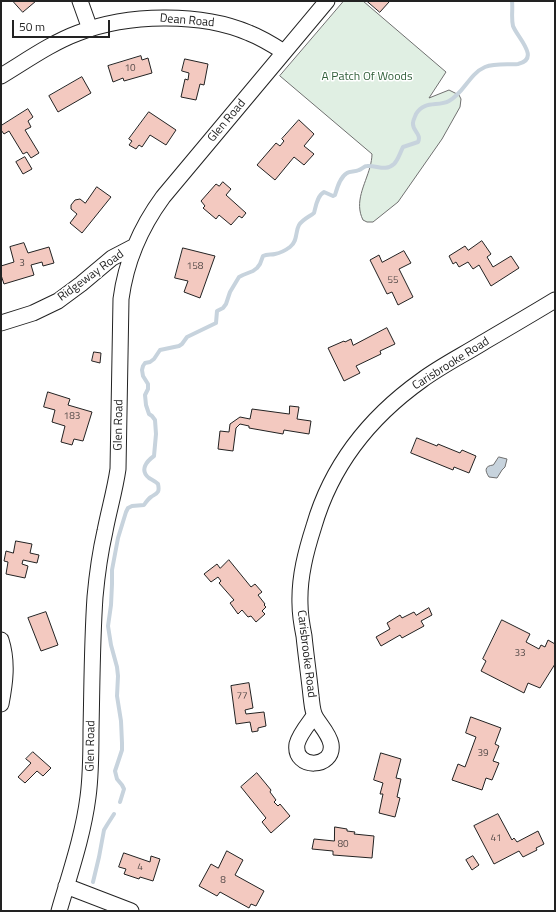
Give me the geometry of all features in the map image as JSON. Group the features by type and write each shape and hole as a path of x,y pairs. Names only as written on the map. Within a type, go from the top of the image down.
{"street":[{"path":"80,1 90,29"},
{"name":"Glen Road","path":"59,911 79,843 87,807 89,788 95,597 99,561 118,469 121,299 126,272 135,246 147,222 163,197 327,1"},
{"name":"Dean Road","path":"1,76 64,39 90,29 115,23 139,20 189,20 216,23 249,33 284,52"},
{"name":"Ridgeway Road","path":"1,323 33,312 58,301 112,258 135,246"},
{"name":"Carisbrooke Road","path":"314,716 300,612 300,585 316,518 325,494 340,465 349,451 371,425 410,388 435,371 555,300"},
{"path":"1,640 6,668 1,704"},
{"path":"66,886 131,911"}],"green space":[{"name":"A Patch Of Woods","path":"344,1 363,1 446,72 429,98 449,90 459,95 461,99 460,107 442,139 398,202 373,222 363,220 360,207 361,194 370,167 372,154 280,76"}],"shaded area":[{"path":"499,457 507,459 505,467 497,478 489,477 486,469 488,466 493,465"}],"building":[{"path":"13,1 36,1 23,12"},
{"path":"367,1 388,1 389,2 380,12"},
{"path":"141,56 142,60 148,58 152,73 124,81 123,78 113,82 108,66"},
{"path":"185,59 208,64 204,85 200,84 196,100 181,97 185,79 188,80 189,73 182,71"},
{"path":"82,77 91,93 58,112 49,96"},
{"path":"28,109 33,117 28,121 31,127 25,130 39,153 31,158 27,152 23,154 9,131 4,134 1,130 1,126"},
{"path":"149,112 176,130 166,145 150,135 142,147 139,145 136,149 129,145 132,141 129,139"},
{"path":"299,120 314,134 304,146 314,154 304,165 294,157 275,180 257,165 276,143 280,146 284,141 282,139"},
{"path":"25,157 32,169 23,174 16,162"},
{"path":"223,182 231,189 226,195 246,213 242,218 239,216 231,225 219,215 216,219 203,208 205,206 201,201 216,184 219,186"},
{"path":"97,187 111,197 82,233 70,223 77,214 71,209 71,205 75,200 80,199 85,203"},
{"path":"482,241 491,254 487,257 493,267 511,256 519,268 491,286 479,265 473,269 468,262 459,267 456,262 453,264 449,256 465,246 468,250"},
{"path":"24,243 28,253 49,247 54,263 43,266 42,262 31,265 34,275 4,284 1,275 1,266 14,262 10,247"},
{"path":"183,248 215,256 200,298 184,292 188,281 175,278"},
{"path":"404,251 411,263 399,269 413,297 398,305 392,292 387,294 370,260 379,255 382,262"},
{"path":"387,328 395,344 380,351 381,354 356,366 360,373 344,381 328,348 351,339 353,345"},
{"path":"94,352 101,353 100,363 92,361"},
{"path":"48,392 70,399 68,405 92,412 83,441 74,439 72,445 61,442 65,426 52,422 55,410 44,407"},
{"path":"290,406 299,407 297,419 311,421 309,434 284,430 283,434 249,428 249,426 240,424 236,428 233,451 218,449 220,431 229,432 230,424 240,417 250,419 252,409 289,414"},
{"path":"417,438 437,446 438,444 460,453 462,450 476,456 469,473 454,467 453,470 411,453"},
{"path":"16,541 32,544 30,553 39,555 37,563 23,560 22,564 28,566 25,578 6,574 8,562 4,561 6,551 13,553"},
{"path":"229,560 251,587 255,584 262,592 258,595 265,604 264,605 266,607 262,611 265,614 256,622 251,616 248,617 242,610 238,614 230,603 234,600 219,583 221,581 218,577 211,582 204,574 217,564 220,568"},
{"path":"429,608 432,615 421,621 424,626 402,638 400,635 381,646 376,637 390,629 387,623 400,615 402,618 414,612 416,615"},
{"path":"46,612 58,645 41,651 28,618"},
{"path":"502,620 530,634 526,642 539,649 541,645 545,647 548,640 555,644 555,664 540,688 528,683 524,693 481,671 486,661 483,659"},
{"path":"249,683 253,708 245,710 246,714 264,712 266,726 258,728 258,731 252,732 250,722 236,724 231,686"},
{"path":"471,717 501,728 495,744 499,746 493,761 499,763 492,780 486,778 482,790 452,780 458,764 465,767 476,737 466,733"},
{"path":"33,752 51,768 43,776 37,771 25,783 18,777 31,763 26,759"},
{"path":"381,753 401,759 396,778 401,779 397,797 400,798 395,817 379,813 383,794 380,794 383,783 374,780"},
{"path":"257,773 271,790 270,792 276,800 274,802 278,806 280,804 290,816 271,833 262,822 266,818 241,787"},
{"path":"498,814 512,840 514,838 517,842 538,831 544,844 536,848 537,850 523,857 519,851 494,864 474,826"},
{"path":"335,827 347,829 347,831 355,832 354,834 374,836 372,858 333,855 333,851 312,849 314,839 334,841"},
{"path":"227,851 243,860 235,875 264,891 256,906 251,904 249,908 220,892 217,896 199,886 211,864 218,868"},
{"path":"124,853 150,862 151,856 160,859 153,881 140,877 139,879 124,874 126,869 119,867"},
{"path":"473,856 479,865 472,870 466,860"}],"waterway":[{"path":"120,802 124,789 117,779 115,771 122,750 121,721 117,696 118,676 108,626 111,605 112,570 118,538 128,508 132,506 144,505 158,492 159,489 158,484 146,475 144,469 149,460 154,456 156,434 155,420 149,414 146,405 145,395 148,389 148,384 143,376 143,366 145,363 154,359 160,350 179,346 187,337 216,323 217,311 223,308 226,304 230,292 239,277 257,268 263,256 281,252 293,245 299,225 314,213 320,196 324,192 333,196 335,195 342,177 348,172 356,171 366,166 387,168 394,164 403,147 418,142 419,137 413,123 419,110 427,105 445,103 454,98 475,74 485,67 518,64 525,61 528,53 513,26 512,1"},
{"path":"93,882 104,830 114,814"}]}
